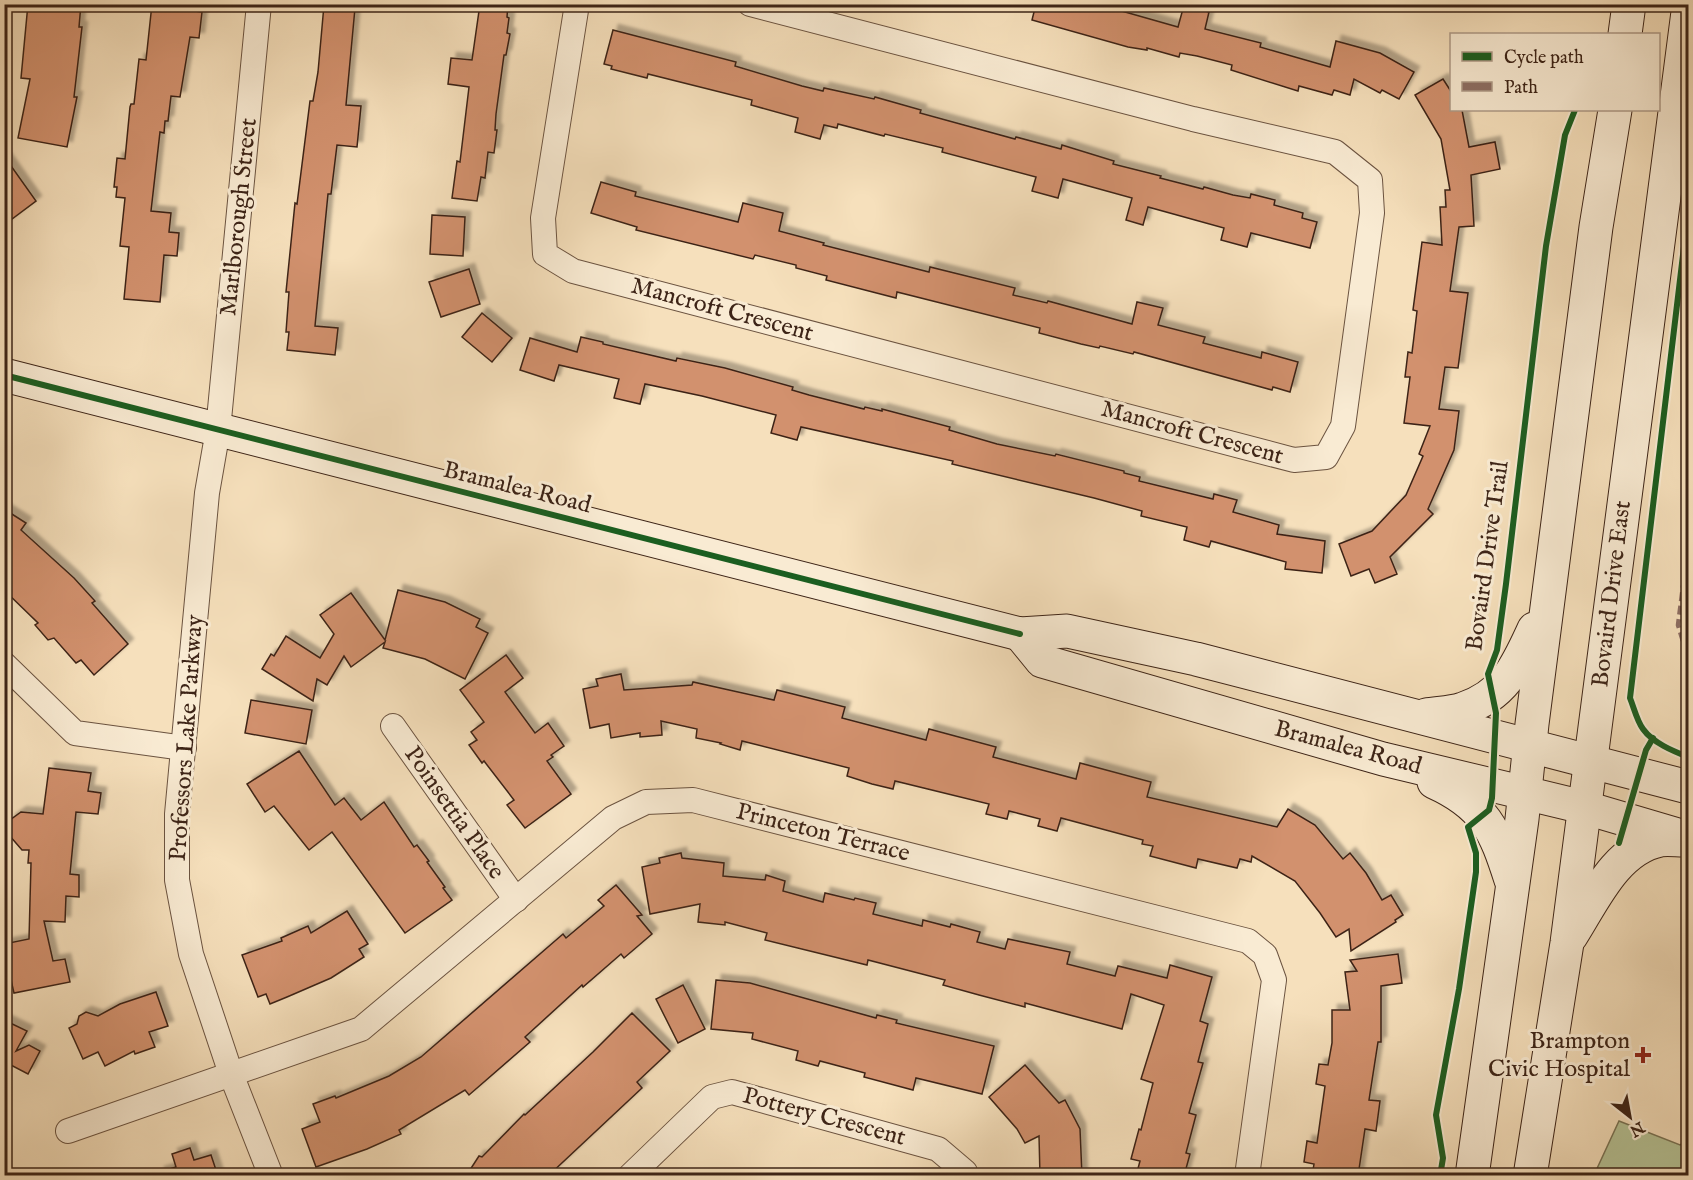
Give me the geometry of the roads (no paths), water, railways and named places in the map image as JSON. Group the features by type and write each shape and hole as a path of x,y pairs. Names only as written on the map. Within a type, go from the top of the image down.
{"main road":[{"path":"1625,33 1629,4"},
{"name":"Bovaird Drive East","path":"1530,1176 1567,943 1583,807 1689,12"},
{"path":"1472,1176 1513,885 1596,227 1615,111"},
{"name":"Bramalea Road","path":"4,375 1020,634 1067,631 1196,659 1689,787"},
{"path":"1417,716 1461,710 1484,700 1503,685 1518,665 1548,597"},
{"name":"Bramalea Road","path":"1020,634 1042,661 1383,759 1583,807 1689,839"},
{"path":"1383,759 1447,788 1476,807 1498,839 1513,885"},
{"path":"1567,943 1607,879 1622,860 1639,848 1660,840 1689,839"}],"street":[{"name":"Marlborough Street","path":"218,430 259,4"},
{"name":"Mancroft Crescent","path":"577,4 543,218 545,254 573,272 1294,460 1326,458 1343,426 1372,213 1370,180 1335,153 1181,116 750,4"},
{"name":"Professors Lake Parkway","path":"218,430 207,493 177,814 177,880 191,954 231,1074 271,1176"},
{"path":"4,664 75,733 184,748"},
{"name":"Poinsettia Place","path":"393,726 516,900"},
{"name":"Princeton Terrace","path":"68,1131 361,1029 613,818 646,802 693,800 1248,941 1266,955 1274,980 1247,1176"},
{"name":"Pottery Crescent","path":"630,1176 712,1096 732,1092 938,1149 965,1172 965,1176"}],"place":[{"name":"Brampton Civic Hospital","path":"1643,1055"}]}
